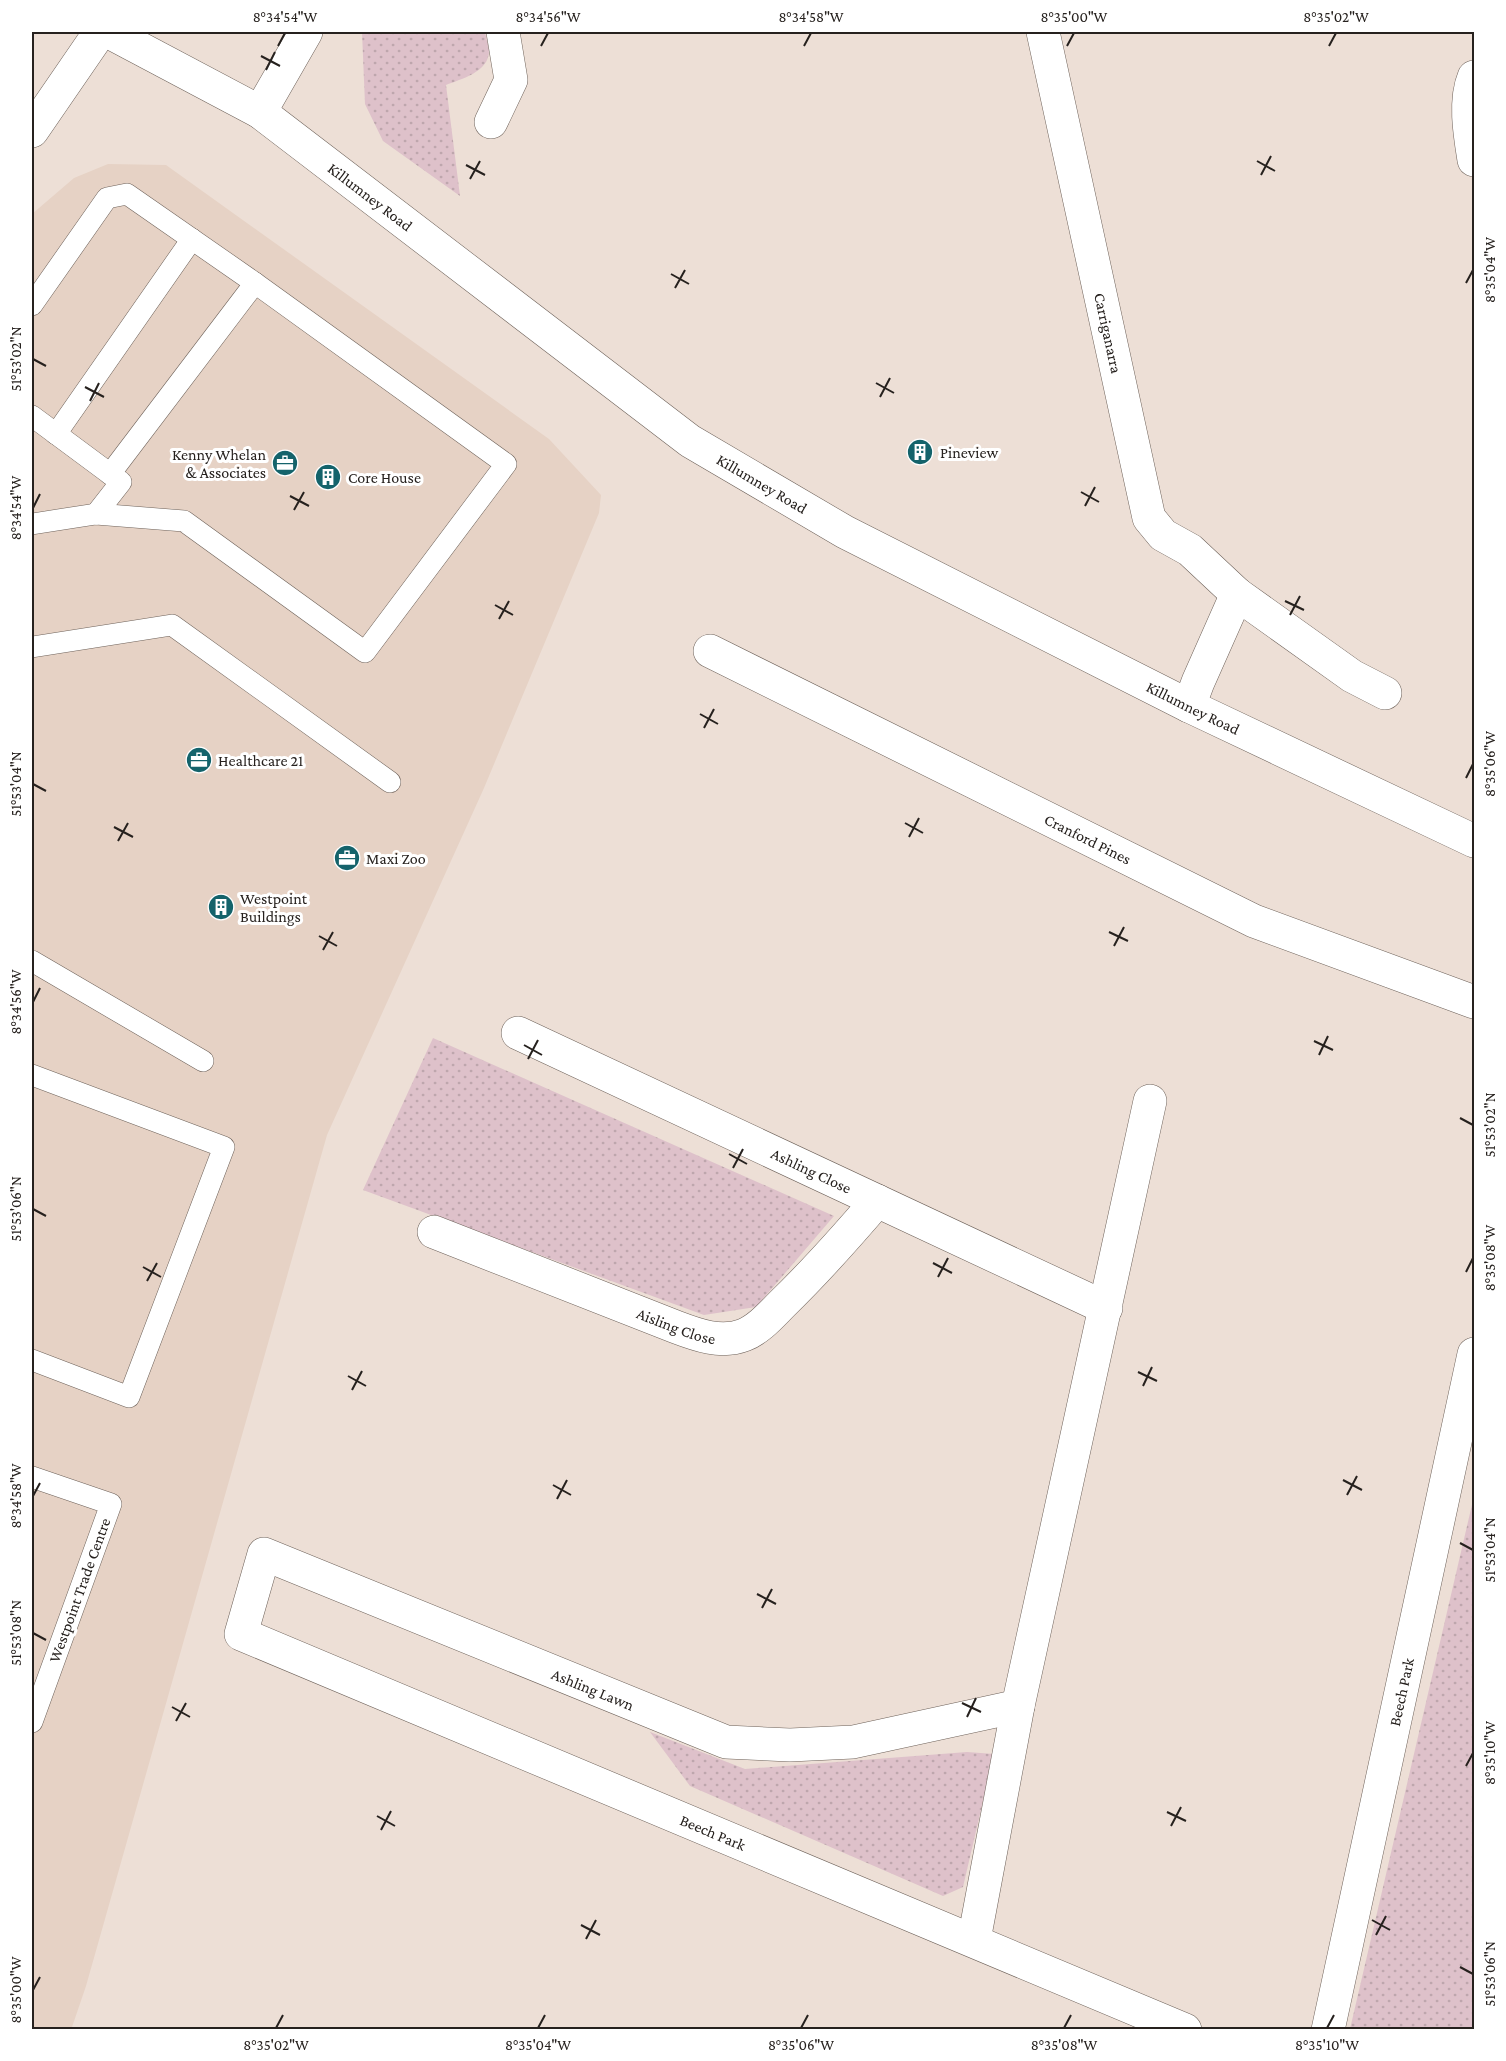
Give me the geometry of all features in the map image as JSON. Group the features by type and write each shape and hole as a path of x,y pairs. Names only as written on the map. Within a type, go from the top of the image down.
{"street":[{"path":"32,131 100,32"},
{"name":"Killumney Road","path":"109,32 261,112 690,441 845,532 1190,706 1474,841"},
{"path":"261,112 306,32"},
{"path":"491,122 511,80 503,32"},
{"name":"Carriganarra","path":"1043,32 1149,518 1163,535 1190,550 1237,594 1352,676 1385,693"},
{"path":"1474,77 1471,87 1470,134 1474,160"},
{"path":"1190,706 1198,682 1237,594"},
{"name":"Cranford Pines","path":"710,651 1254,921 1474,1002"},
{"name":"Ashling Close","path":"518,1033 1106,1308"},
{"path":"974,1940 1018,1706 1150,1101"},
{"name":"Aisling Close","path":"434,1232 676,1327 722,1339 742,1336 759,1327 818,1269 878,1201"},
{"name":"Beech Park","path":"1328,2030 1474,1354"},
{"name":"Ashling Lawn","path":"242,1634 264,1554 726,1742 790,1745 853,1742 1018,1706"},
{"name":"Beech Park","path":"242,1634 1185,2030"}],"lane":[{"path":"32,305 107,198 127,194 255,282 506,464 365,652 184,521 96,514 32,524"},
{"path":"56,434 192,239"},
{"path":"110,474 255,282"},
{"path":"32,416 121,482 96,514"},
{"path":"32,646 172,625 390,782"},
{"path":"32,961 203,1060"},
{"path":"32,1075 224,1147 129,1397 32,1360"},
{"name":"Westpoint Trade Centre","path":"32,1477 111,1504 32,1722"}],"shaded area":[{"path":"362,32 485,32 489,51 484,64 473,74 446,85 460,196 383,141 365,104"},
{"path":"108,164 166,165 549,439 601,495 599,513 484,788 327,1135 86,1986 71,2030 32,2029 32,214 74,178"},
{"path":"433,1038 834,1216 756,1307 704,1315 363,1190"},
{"path":"1474,1496 1474,2029 1350,2029"},
{"path":"650,1732 745,1769 967,1752 994,1754 963,1887 943,1896 690,1786"}],"place":[{"name":"Pineview","path":"920,452"},
{"name":"Kenny Whelan & Associates","path":"285,463"},
{"name":"Core House","path":"328,477"},
{"name":"Healthcare 21","path":"199,760"},
{"name":"Maxi Zoo","path":"347,858"},
{"name":"Westpoint Buildings","path":"221,907"}]}
